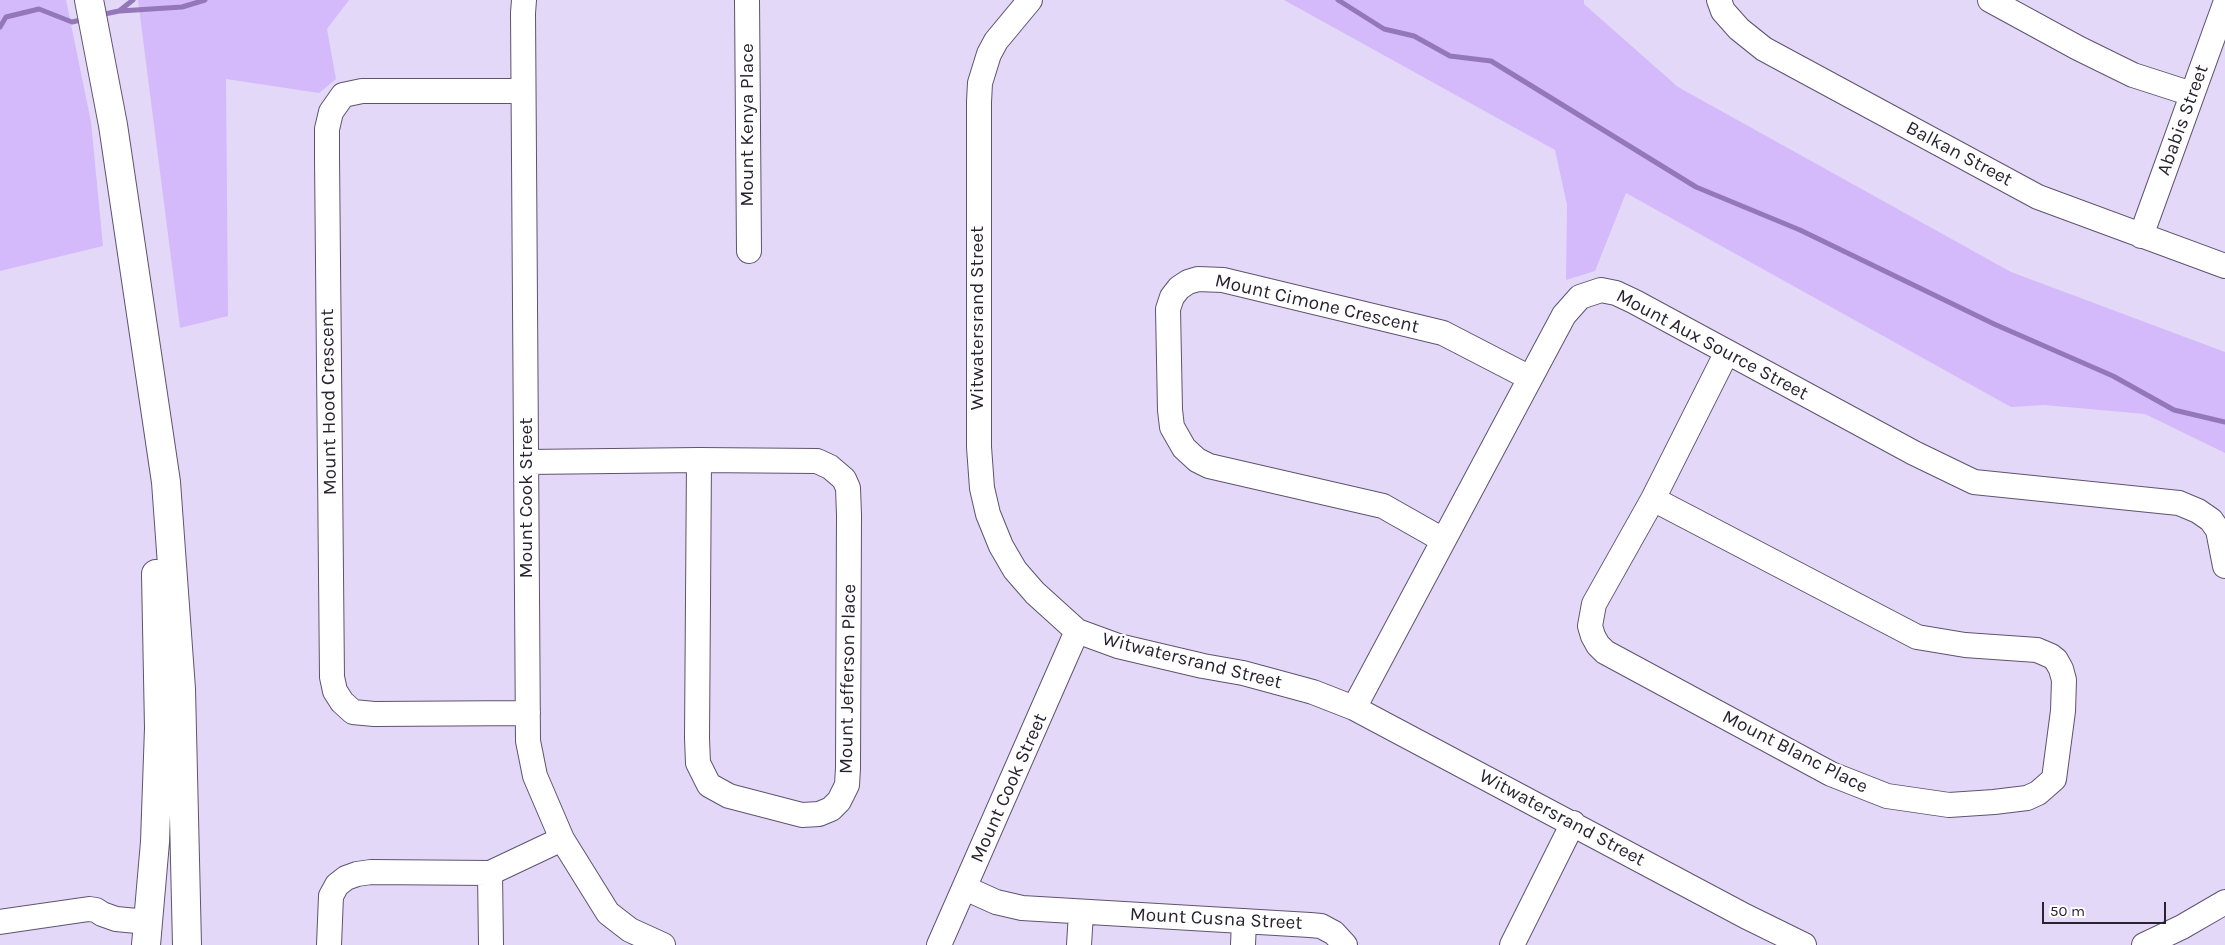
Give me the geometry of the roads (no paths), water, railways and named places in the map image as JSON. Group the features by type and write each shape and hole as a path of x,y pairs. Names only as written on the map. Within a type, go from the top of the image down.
{"main road":[{"path":"89,0 113,125 166,482 184,758 187,945"},
{"path":"145,345 157,614 159,728 155,842 147,934"}],"street":[{"name":"Mount Cook Street","path":"524,0 528,741 536,776 562,839 608,913 630,930 663,945"},
{"name":"Mount Kenya Place","path":"747,0 748,251"},
{"name":"Balkan Street","path":"1719,0 1723,10 1739,29 1764,49 2038,197 2225,266"},
{"path":"1990,0 2017,6 2078,48 2133,75 2192,94"},
{"name":"Witwatersrand Street","path":"1025,2 996,41 990,54 980,83 979,102 979,447 982,488 988,514 1001,546 1015,570 1034,593 1078,631 1118,646 1243,673 1313,692 1354,708 1745,916 1804,945"},
{"name":"Ababis Street","path":"2141,236 2225,4"},
{"name":"Mount Hood Crescent","path":"523,91 362,91 343,95 331,112 327,129 327,168 332,677 335,692 353,712 374,714 528,713"},
{"name":"Mount Cimone Crescent","path":"1443,540 1384,506 1209,466 1197,460 1184,448 1172,426 1168,309 1172,297 1179,288 1188,282 1198,279 1223,280 1443,333 1530,378"},
{"name":"Mount Aux Source Street","path":"1354,708 1564,315 1580,297 1601,290 1616,293 1635,302 1914,454 1974,482 2179,503 2198,510 2211,520 2218,530 2225,566"},
{"name":"Mount Blanc Place","path":"1653,499 1917,637 1965,645 2037,650 2052,656 2061,669 2064,680 2063,711 2054,779 2038,793 2027,798 1994,802 1949,805 1887,796 1831,774 1605,652 1593,636 1590,626 1594,604 1653,499 1727,352"},
{"name":"Mount Jefferson Place","path":"527,462 699,460 817,462 838,474 848,488 849,736 847,785 835,805 819,814 802,815 729,796 710,785 698,763 696,738 699,460"},
{"name":"Mount Cook Street","path":"939,945 1078,631"},
{"path":"1512,945 1573,823"},
{"path":"330,945 331,896 337,885 346,878 357,874 378,872 490,873 562,839"},
{"path":"490,873 491,945"},
{"name":"Mount Cusna Street","path":"965,888 996,902 1022,908 1321,926 1334,933 1345,945"},
{"path":"2144,945 2187,936 2225,902"},
{"path":"0,922 90,909 147,934"},
{"path":"1079,945 1081,912"},
{"path":"1243,945 1244,922"}],"waterway":[{"path":"100,15 119,11 133,0"},
{"path":"120,11 182,7 205,0"},
{"path":"1338,0 1384,29 1414,36 1450,56 1491,61 1696,187 1800,230 1994,324 2113,376 2174,410 2225,422"},
{"path":"0,27 6,17 39,9 72,22 85,19"}]}
